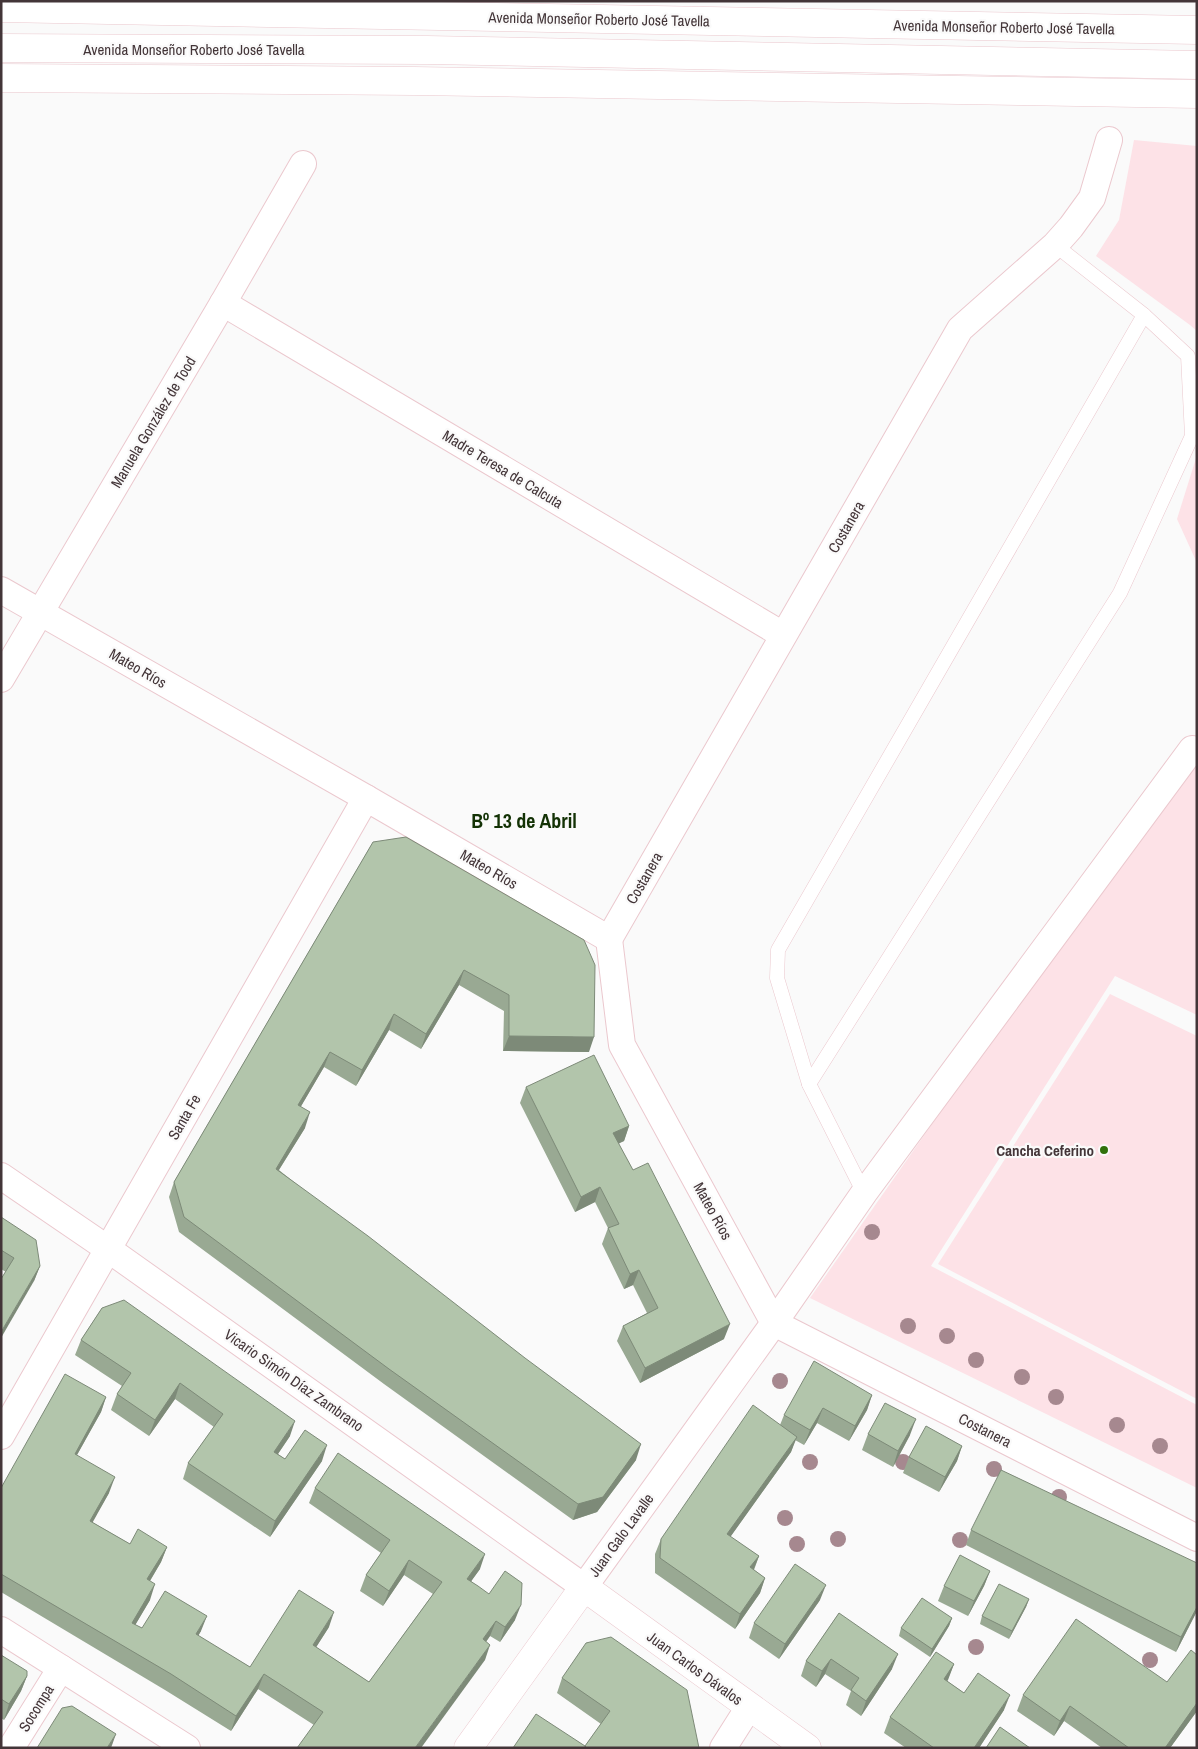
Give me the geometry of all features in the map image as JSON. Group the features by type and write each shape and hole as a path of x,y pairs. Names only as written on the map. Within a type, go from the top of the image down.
{"main road":[{"name":"Avenida Monseñor Roberto José Tavella","path":"1,8 1184,30"},
{"name":"Avenida Monseñor Roberto José Tavella","path":"1,48 427,50 1186,65"},
{"path":"1,78 433,81 1191,94"},
{"name":"Juan Carlos Dávalos","path":"584,1588 807,1748"},
{"name":"Juan Galo Lavalle","path":"468,1748 584,1588"}],"street":[{"name":"Costanera","path":"610,939 960,329 1055,245 1092,198 1109,140"},
{"name":"Manuela González de Tood","path":"1,679 224,303 303,164"},
{"name":"Madre Teresa de Calcuta","path":"224,303 783,635"},
{"name":"Mateo Ríos","path":"1,590 610,939 622,1045 774,1323"},
{"name":"Juan Galo Lavalle","path":"584,1588 774,1323 864,1193 1192,750"},
{"name":"Santa Fe","path":"1,1436 366,798"},
{"name":"Vicario Simón Díaz Zambrano","path":"1,1176 108,1249 584,1588"},
{"name":"Costanera","path":"774,1323 1197,1538"},
{"path":"1,1630 187,1748"},
{"name":"Socompa","path":"11,1748 61,1668"},
{"path":"723,1748 749,1706"}],"lane":[{"path":"809,1084 1120,593 1192,436 1188,356 1144,315 1055,245"},
{"path":"864,1193 809,1084 777,978 778,950 1144,315"}],"shaded area":[{"path":"1134,140 1197,146 1197,331 1096,256 1119,220"},
{"path":"1197,455 1197,563 1177,519"},
{"path":"1197,752 1197,1015 1115,976 931,1266 1197,1405 1197,1488 810,1298 1059,943"},
{"name":"Cancha Ceferino","path":"1110,994 1197,1036 1197,1399 938,1264"}],"building":[{"path":"406,837 584,940 595,965 594,1037 509,1036 509,995 464,970 426,1034 394,1014 362,1070 330,1052 298,1105 310,1112 276,1169 368,1236 525,1358 641,1444 603,1497 578,1504 389,1369 184,1217 174,1182 373,842"},
{"path":"594,1055 629,1126 613,1133 633,1170 648,1163 730,1324 645,1368 623,1326 658,1308 639,1270 630,1274 608,1228 619,1224 600,1187 581,1197 526,1087"},
{"path":"1,1217 36,1240 40,1266 1,1332 1,1279 14,1258 1,1250"},
{"path":"124,1300 295,1421 274,1452 285,1459 305,1430 327,1445 275,1521 188,1463 223,1414 180,1383 155,1420 117,1394 131,1373 81,1340 102,1308"},
{"path":"814,1361 872,1395 855,1426 823,1408 810,1430 784,1415"},
{"path":"65,1374 106,1397 75,1454 115,1477 90,1521 130,1544 138,1529 167,1547 147,1579 155,1584 132,1623 142,1628 165,1591 207,1616 196,1634 250,1667 299,1590 334,1612 313,1645 369,1682 442,1582 409,1560 389,1591 366,1575 390,1540 315,1488 338,1453 485,1554 467,1579 489,1594 505,1571 522,1583 521,1605 505,1627 496,1621 483,1639 490,1645 415,1748 297,1748 323,1712 264,1674 236,1716 171,1674 1,1574 1,1488"},
{"path":"885,1403 916,1419 898,1451 868,1434"},
{"path":"753,1405 797,1437 727,1534 759,1556 750,1567 765,1578 740,1614 660,1558 661,1539"},
{"path":"926,1426 962,1446 945,1477 909,1457"},
{"path":"1001,1470 1197,1563 1197,1607 1181,1637 971,1530"},
{"path":"960,1555 990,1571 974,1601 944,1586"},
{"path":"795,1564 826,1585 785,1644 754,1623"},
{"path":"999,1584 1029,1599 1012,1631 982,1616"},
{"path":"922,1598 952,1618 932,1649 901,1628"},
{"path":"839,1613 898,1654 866,1701 851,1690 859,1678 831,1659 822,1671 806,1661"},
{"path":"1076,1619 1167,1682 1191,1650 1197,1655 1197,1703 1165,1748 1129,1748 1070,1706 1060,1721 1023,1695"},
{"path":"611,1637 687,1690 699,1748 587,1748 585,1746 610,1711 562,1678 586,1643"},
{"path":"936,1652 954,1664 944,1679 964,1693 978,1673 1010,1695 974,1748 934,1748 890,1717"},
{"path":"1,1655 27,1671 27,1676 9,1704 1,1699"},
{"path":"72,1706 116,1734 107,1748 37,1748 62,1708"},
{"path":"536,1714 585,1746 585,1748 513,1748"},
{"path":"1000,1727 1030,1748 986,1748"}],"place":[{"name":"Cancha Ceferino","path":"1104,1150"}],"district":[{"name":"Bº 13 de Abril","path":"524,820"}]}
